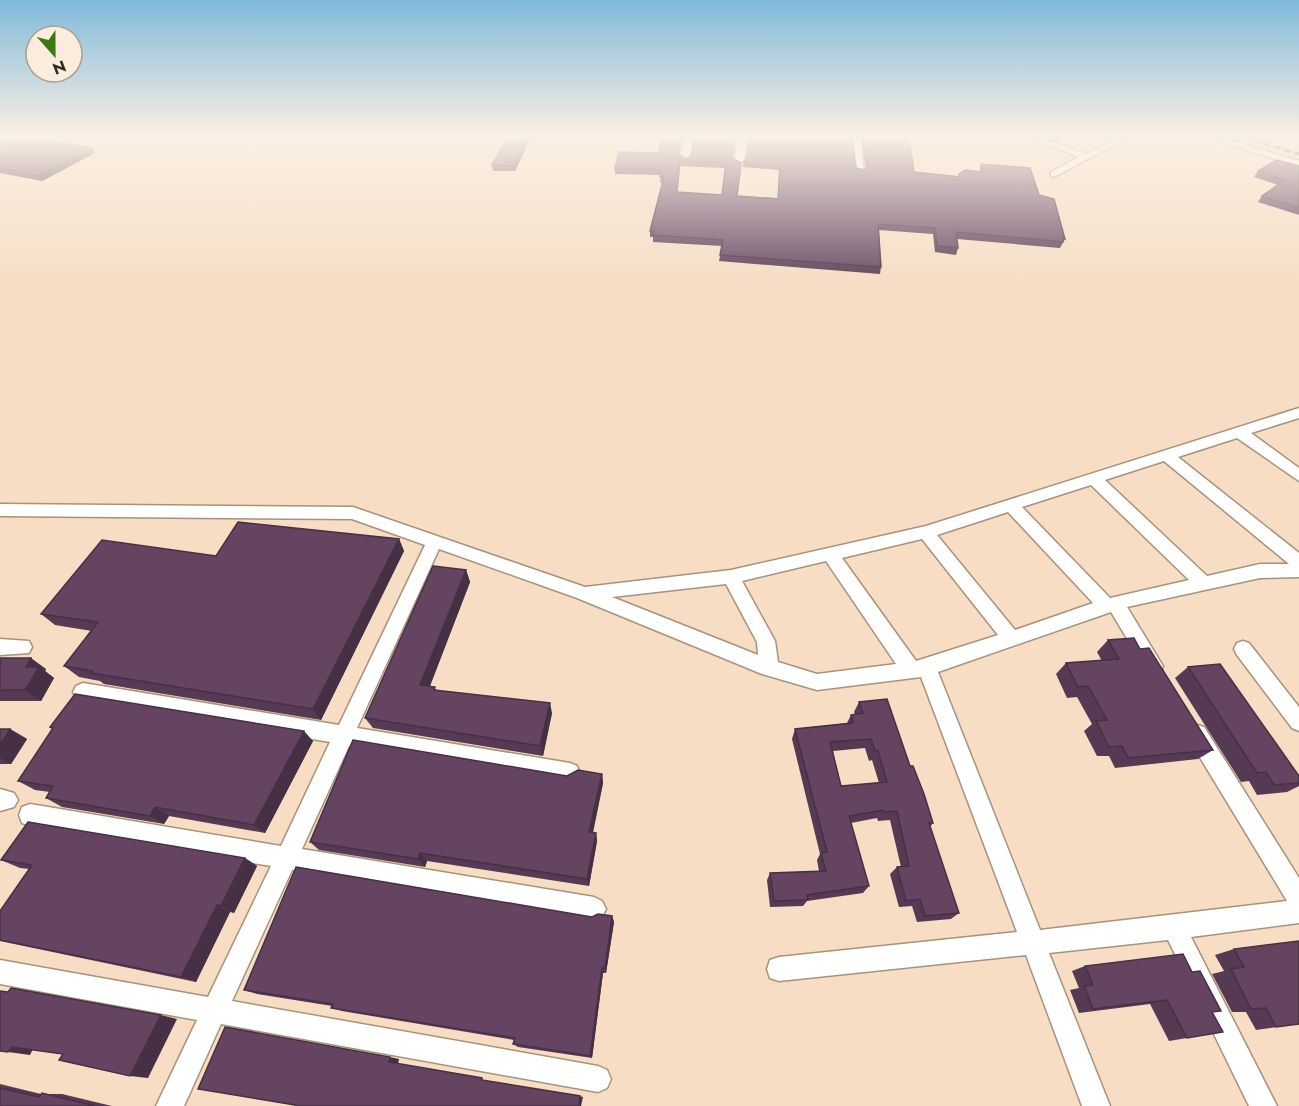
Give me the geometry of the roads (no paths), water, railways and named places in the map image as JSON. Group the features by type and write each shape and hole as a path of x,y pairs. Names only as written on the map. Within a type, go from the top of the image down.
{"street":[{"path":"583,593 731,577 926,532 1299,412"},
{"path":"1239,432 1299,476"},
{"path":"1166,455 1299,562"},
{"path":"1093,478 1204,583"},
{"path":"1011,505 1111,605 1164,682"},
{"path":"0,510 353,513 583,593 769,668 817,682 919,669 1111,605 1260,571 1299,570"},
{"path":"926,532 1012,639"},
{"path":"170,1106 342,734 435,541"},
{"path":"830,554 919,669 1096,1106"},
{"path":"731,577 766,641 769,668"},
{"path":"0,647 23,647"},
{"path":"1243,649 1299,722"},
{"path":"83,692 570,773"},
{"path":"1189,722 1299,899"},
{"path":"30,815 594,909"},
{"path":"779,969 1030,941 1174,928 1299,911"},
{"path":"1174,928 1263,1106"},
{"path":"0,972 598,1079"}]}
